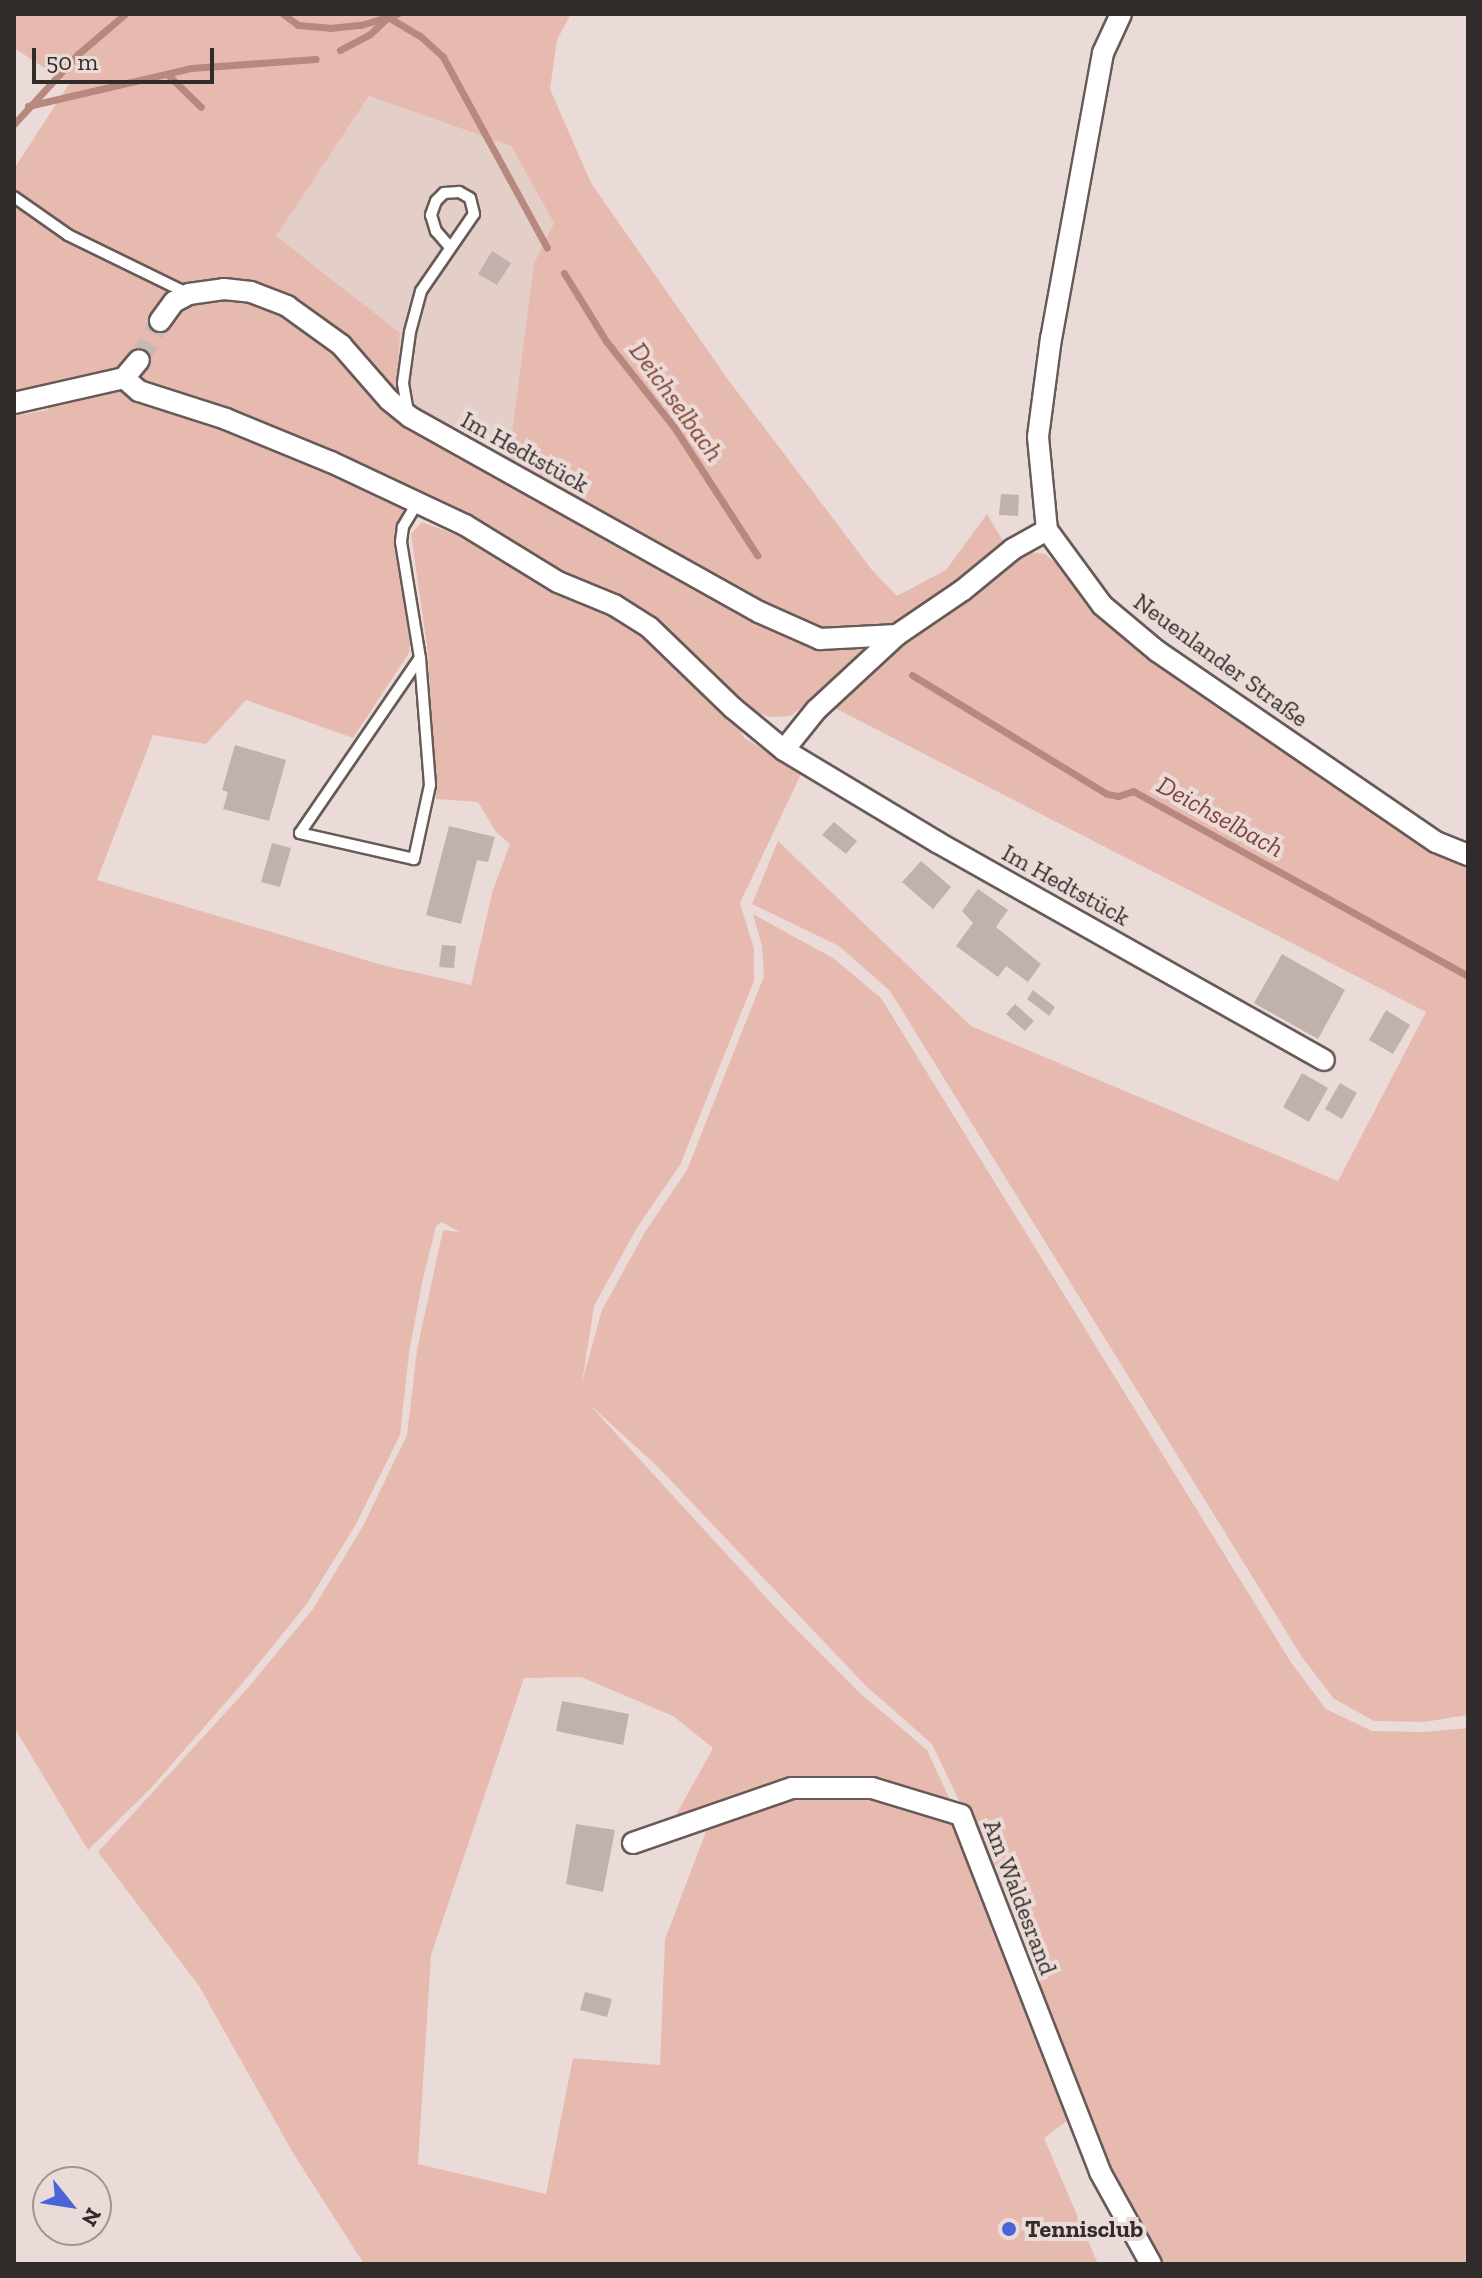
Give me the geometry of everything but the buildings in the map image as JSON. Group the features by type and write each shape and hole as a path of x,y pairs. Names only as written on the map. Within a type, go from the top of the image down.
{"street":[{"path":"784,750 816,710 897,635 963,590 1013,549 1047,530 1038,437 1051,338 1103,53 1121,14"},
{"name":"Im Hedtstück","path":"189,294 224,289 251,292 287,306 341,345 389,400 410,417 759,612 820,639 897,635"},
{"path":"160,321 174,302 189,294"},
{"path":"14,403 124,378 139,360"},
{"name":"Im Hedtstück","path":"124,378 139,391 226,419 331,462 416,505 465,525 558,582 614,605 649,627 733,708 784,750 937,842 1324,1060"},
{"name":"Neuenlander Straße","path":"1047,530 1102,605 1157,651 1436,842 1468,855"},
{"name":"Am Waldesrand","path":"633,1843 792,1788 872,1788 961,1815 1100,2172 1151,2264"}],"lane":[{"path":"410,417 403,383 410,332 421,291 474,214 470,198 459,192 444,193 436,201 431,215 436,231 450,247"},
{"path":"14,197 68,235 189,294"},
{"path":"416,505 403,527 401,542 420,658 430,785 414,859 300,833 420,658"}],"shaded area":[{"path":"14,14 571,14 557,40 550,89 591,183 729,381 872,570 897,596 946,570 987,514 1006,546 933,611 790,716 770,717 741,708 649,619 547,568 424,499 406,512 395,526 397,565 411,634 409,653 353,738 246,700 206,744 153,735 97,880 382,965 471,985 492,893 510,844 496,832 478,802 436,799 428,653 411,534 422,522 486,546 555,589 608,609 630,621 734,717 744,738 802,772 740,903 754,949 754,981 680,1165 638,1226 594,1306 582,1382 602,1310 645,1232 687,1170 764,976 762,946 753,914 833,958 881,998 1292,1664 1326,1709 1372,1731 1425,1732 1468,1728 1468,2264 1156,2264 1106,2169 965,1813 932,1744 865,1685 658,1467 588,1403 785,1618 861,1694 927,1750 952,1804 875,1779 807,1779 671,1824 713,1748 673,1716 581,1677 524,1678 431,1955 418,2164 546,2194 573,2058 660,2065 665,1939 707,1829 791,1796 872,1794 956,1819 1072,2117 1044,2138 1098,2264 364,2264 293,2153 199,1986 98,1852 247,1689 313,1609 363,1526 407,1435 417,1350 443,1230 460,1232 442,1222 436,1226 422,1283 409,1353 400,1435 355,1526 306,1605 241,1685 151,1788 88,1850 14,1727 14,416 48,410 45,392 14,398 14,169 69,84 14,48","holes":["369,96 511,146 554,223 534,263 509,457 396,396 400,333 276,236"]},
{"path":"369,96 511,146 554,223 534,263 510,458 396,396 276,236"},
{"path":"1025,551 1045,554 1103,618 1173,672 1360,804 1419,842 1468,866 1468,1715 1424,1722 1374,1721 1334,1699 1302,1657 890,991 839,946 752,904 778,841 971,1026 1338,1181 1426,1012 831,706 911,636"}],"waterway":[{"path":"14,124 78,54 125,14"},
{"path":"283,14 298,25 330,28 361,25 397,14"},
{"name":"Deichselbach","path":"340,50 370,34 388,17 420,36 443,57 547,248"},
{"path":"28,106 191,68 316,59"},
{"path":"167,74 201,107"},
{"name":"Deichselbach","path":"564,273 606,341 674,427 757,555"},
{"name":"Deichselbach","path":"912,675 1107,794 1118,796 1133,791 1468,976"}],"tunnel":[{"path":"139,360 160,321"}],"place":[{"name":"Tennisclub","path":"1009,2229"}]}
